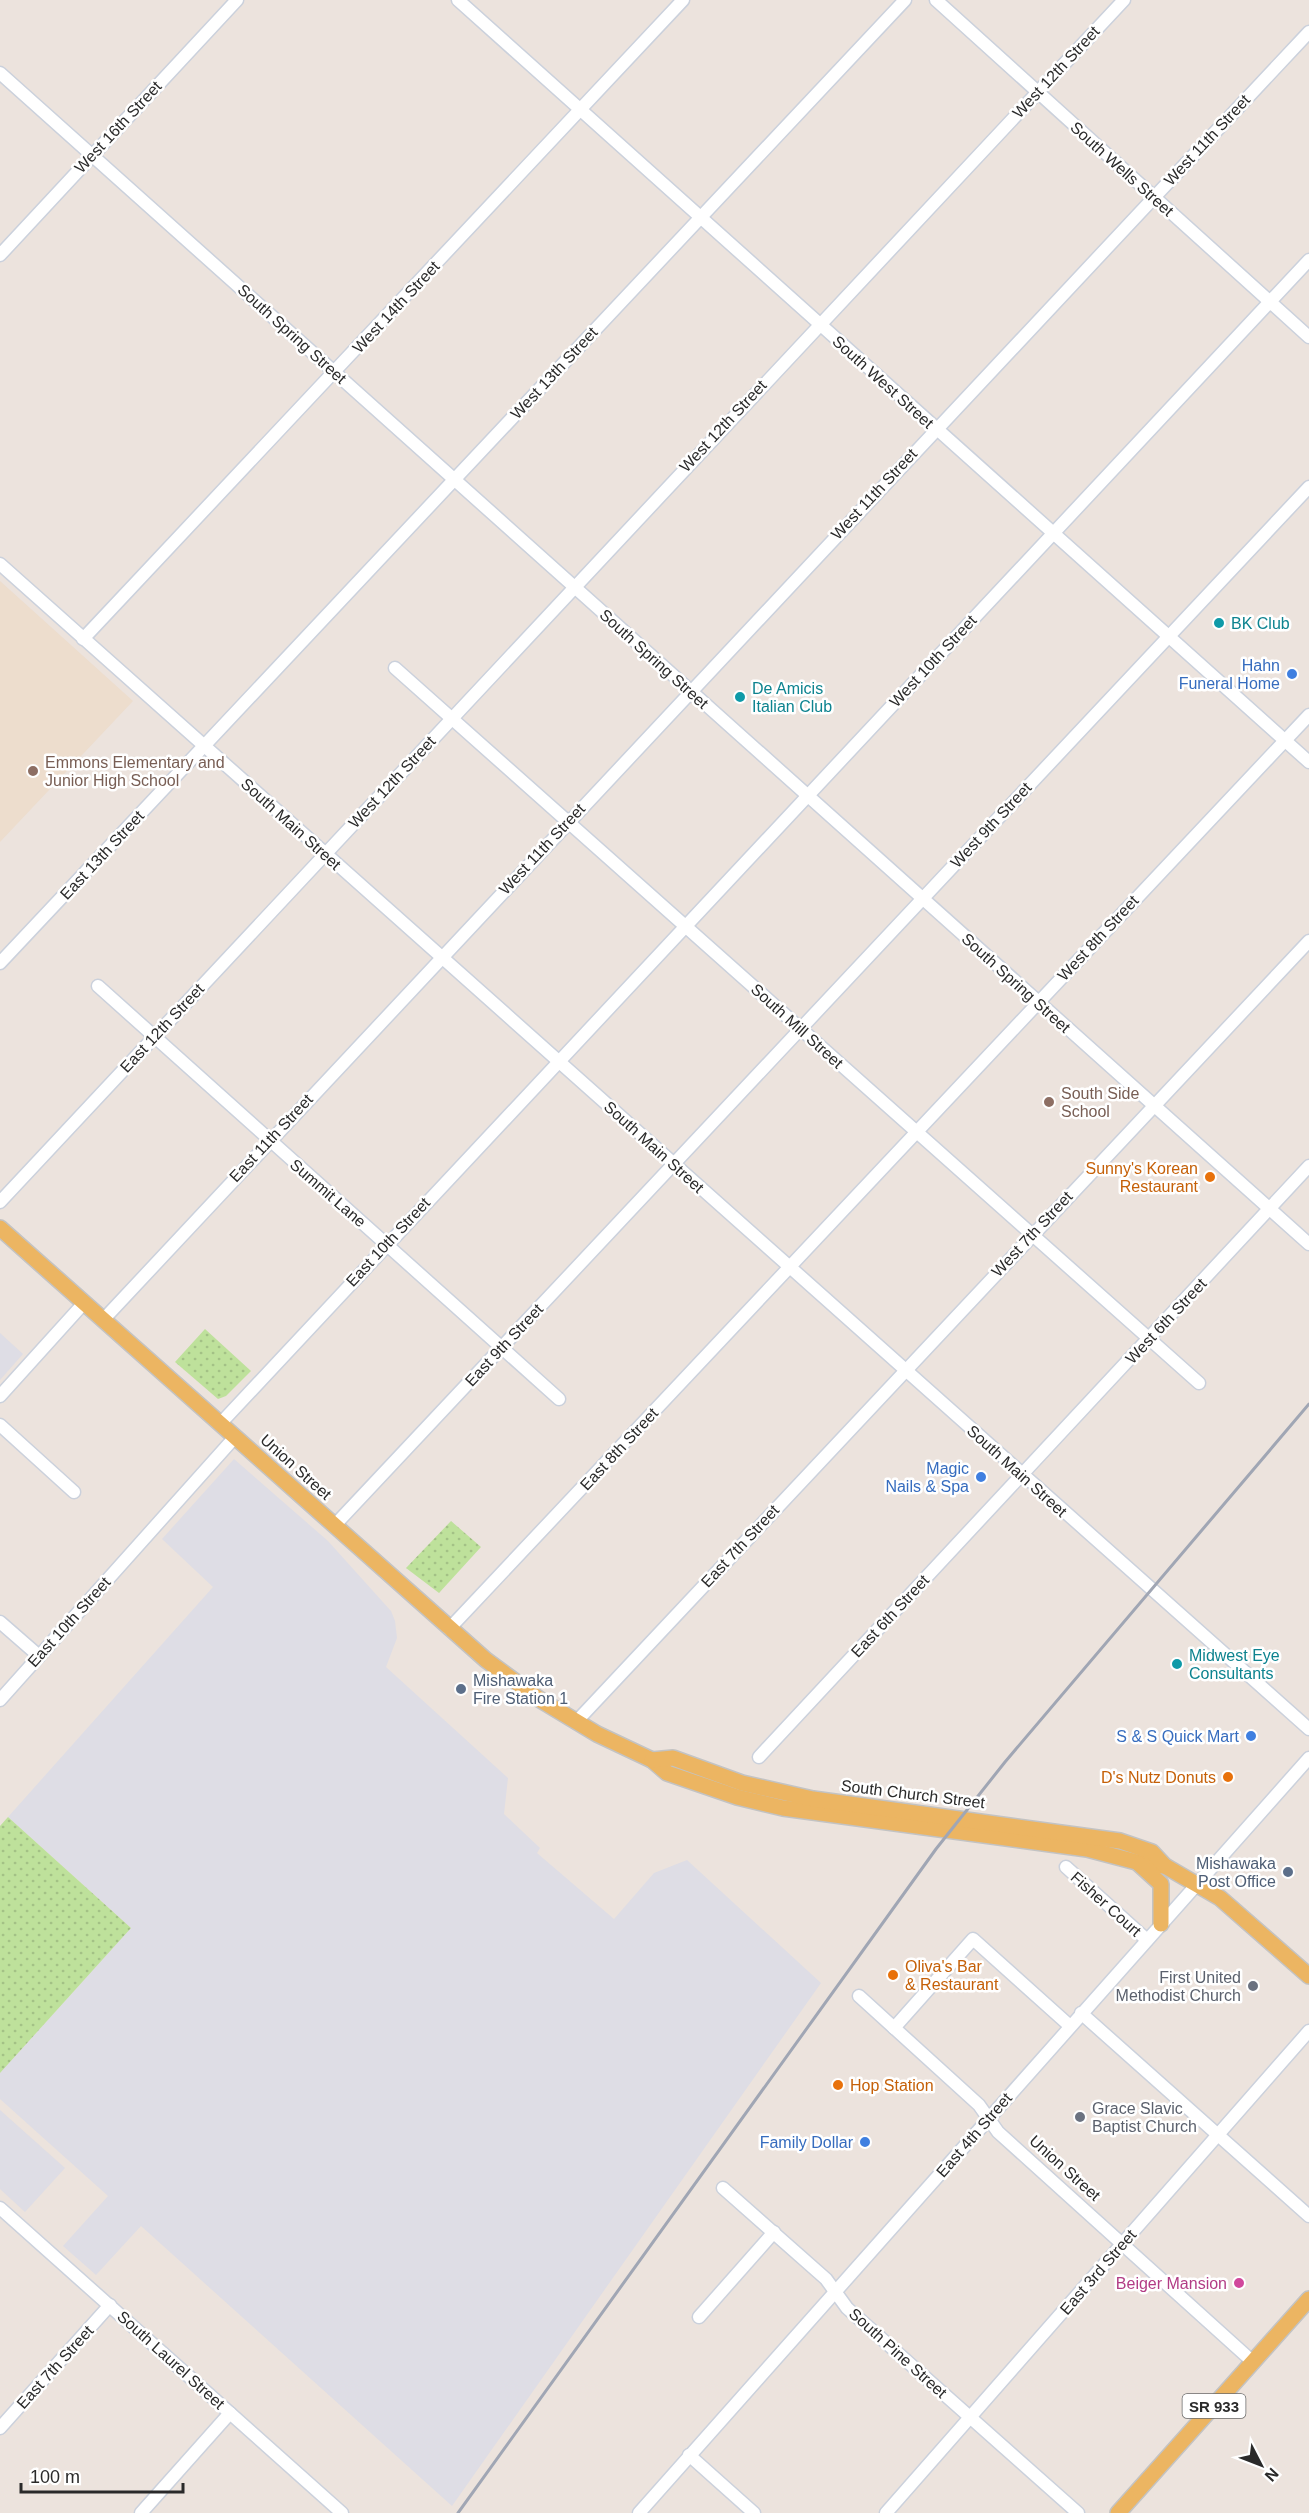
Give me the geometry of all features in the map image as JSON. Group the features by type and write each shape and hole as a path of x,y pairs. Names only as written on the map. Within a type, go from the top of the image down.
{"main road":[{"name":"Union Street","path":"0,1228 449,1629 509,1678 576,1722"},
{"name":"South Church Street","path":"576,1722 652,1760 667,1773 737,1797 783,1808 1087,1849 1165,1866 1197,1883 1235,1910 1309,1976"},
{"name":"South Church Street","path":"652,1760 674,1758 742,1783 813,1798 1120,1841 1152,1852 1165,1866"},
{"path":"1135,1860 1155,1876 1161,1884 1161,1924"},
{"name":"SR 933","path":"1118,2513 1309,2299"}],"street":[{"name":"West 16th Street","path":"0,255 237,0"},
{"name":"South West Street","path":"458,0 1309,762"},
{"name":"West 14th Street","path":"83,639 683,0"},
{"name":"West 13th Street","path":"204,746 905,0"},
{"name":"South Wells Street","path":"936,0 1309,337"},
{"name":"West 12th Street","path":"324,854 1124,0"},
{"name":"West 11th Street","path":"441,957 1309,32"},
{"name":"South Spring Street","path":"0,73 1309,1244"},
{"name":"West 10th Street","path":"557,1061 1309,260"},
{"name":"West 9th Street","path":"674,1165 1309,487"},
{"name":"South Main Street","path":"0,564 1309,1729"},
{"name":"South Mill Street","path":"395,668 1199,1383"},
{"name":"West 8th Street","path":"789,1268 1309,715"},
{"name":"East 13th Street","path":"0,963 204,746"},
{"name":"East 12th Street","path":"0,1202 324,854"},
{"name":"West 7th Street","path":"905,1370 1309,941"},
{"name":"East 11th Street","path":"103,1320 441,957"},
{"name":"Summit Lane","path":"98,986 559,1399"},
{"name":"East 10th Street","path":"220,1424 557,1061"},
{"name":"East 9th Street","path":"334,1526 674,1165"},
{"name":"West 6th Street","path":"1021,1474 1309,1166"},
{"name":"East 8th Street","path":"449,1629 789,1268"},
{"path":"0,1396 84,1303"},
{"name":"East 7th Street","path":"576,1722 905,1370"},
{"path":"0,1425 74,1492"},
{"name":"East 10th Street","path":"0,1700 235,1437"},
{"name":"East 6th Street","path":"759,1757 1021,1474"},
{"path":"0,1622 39,1656"},
{"name":"East 4th Street","path":"639,2513 1309,1758"},
{"name":"Fisher Court","path":"1066,1867 1147,1940"},
{"path":"894,2028 974,1939 1070,2026"},
{"name":"Union Street","path":"859,1996 979,2105 998,2133 1253,2362"},
{"path":"1082,2013 1309,2216"},
{"name":"East 3rd Street","path":"886,2513 1309,2031"},
{"name":"South Pine Street","path":"723,2188 826,2279 847,2308 1078,2513"},
{"name":"South Laurel Street","path":"0,2208 339,2512"},
{"path":"699,2317 774,2232"},
{"name":"East 7th Street","path":"0,2428 110,2305"},
{"path":"141,2513 231,2413"},
{"path":"689,2455 754,2513"}],"shaded area":[{"name":"Emmons Elementary and Junior High School","path":"0,581 133,701 0,842"},
{"path":"0,1333 23,1354 0,1380"},
{"path":"234,1459 328,1541 391,1611 397,1638 386,1667 508,1778 504,1814 540,1848 537,1853 614,1919 654,1873 687,1860 821,1983 452,2506 141,2226 96,2275 63,2246 108,2196 0,2099 0,2073 131,1928 8,1817 213,1587 162,1539"},
{"path":"0,2110 65,2168 25,2212 0,2189"}],"green space":[{"path":"205,1329 251,1371 226,1396 218,1399 175,1362"},
{"path":"451,1521 481,1547 439,1593 406,1568"},
{"path":"8,1817 131,1928 0,2073 0,1826"}],"railway":[{"path":"458,2513 936,1849 1005,1762 1309,1404"}],"place":[{"name":"BK Club","path":"1219,623"},
{"name":"Hahn Funeral Home","path":"1292,674"},
{"name":"De Amicis Italian Club","path":"740,697"},
{"name":"Emmons Elementary and Junior High School","path":"33,771"},
{"name":"South Side School","path":"1049,1102"},
{"name":"Sunny's Korean Restaurant","path":"1210,1177"},
{"name":"Magic Nails & Spa","path":"981,1477"},
{"name":"Midwest Eye Consultants","path":"1177,1664"},
{"name":"Mishawaka Fire Station 1","path":"461,1689"},
{"name":"S & S Quick Mart","path":"1251,1736"},
{"name":"D's Nutz Donuts","path":"1228,1777"},
{"name":"Mishawaka Post Office","path":"1288,1872"},
{"name":"Oliva's Bar & Restaurant","path":"893,1975"},
{"name":"First United Methodist Church","path":"1253,1986"},
{"name":"Hop Station","path":"838,2085"},
{"name":"Grace Slavic Baptist Church","path":"1080,2117"},
{"name":"Family Dollar","path":"865,2142"},
{"name":"Beiger Mansion","path":"1239,2283"}]}
